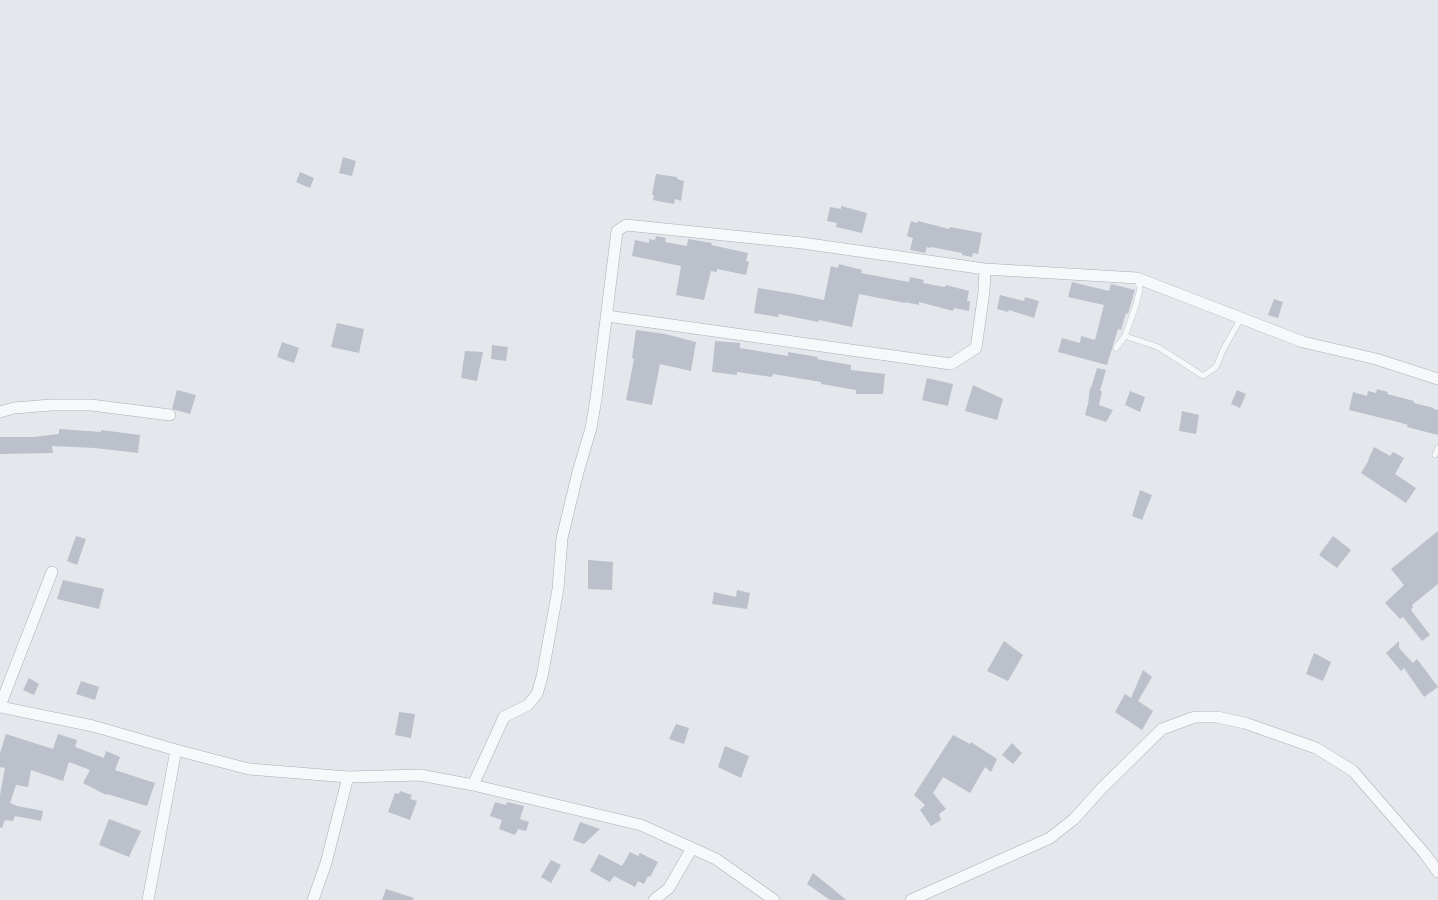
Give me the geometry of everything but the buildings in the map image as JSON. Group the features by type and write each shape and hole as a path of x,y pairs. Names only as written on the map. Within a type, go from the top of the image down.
{"street":[{"path":"473,785 504,717 528,705 537,694 542,677 558,589 562,538 578,472 591,428 607,316 617,231 626,225 802,243 985,269 1137,278 1303,342 1376,359 1438,379"},
{"path":"607,316 951,364 976,348 984,292 985,269"},
{"path":"0,412 14,408 51,405 91,405 170,415"},
{"path":"52,572 0,706 93,726 249,769 348,777 420,775 473,785 641,825 716,859 774,900"},
{"path":"911,900 1050,838 1074,819 1102,788 1162,729 1195,717 1217,717 1246,723 1316,748 1353,771 1425,854 1438,872"},
{"path":"148,900 176,750"},
{"path":"313,900 326,863 348,777"},
{"path":"654,900 669,888 692,848"}],"lane":[{"path":"1116,348 1125,336 1136,305 1140,289 1137,278"},
{"path":"1125,336 1158,348 1203,376 1216,368 1223,350 1241,318"},
{"path":"1435,455 1438,448"}]}
